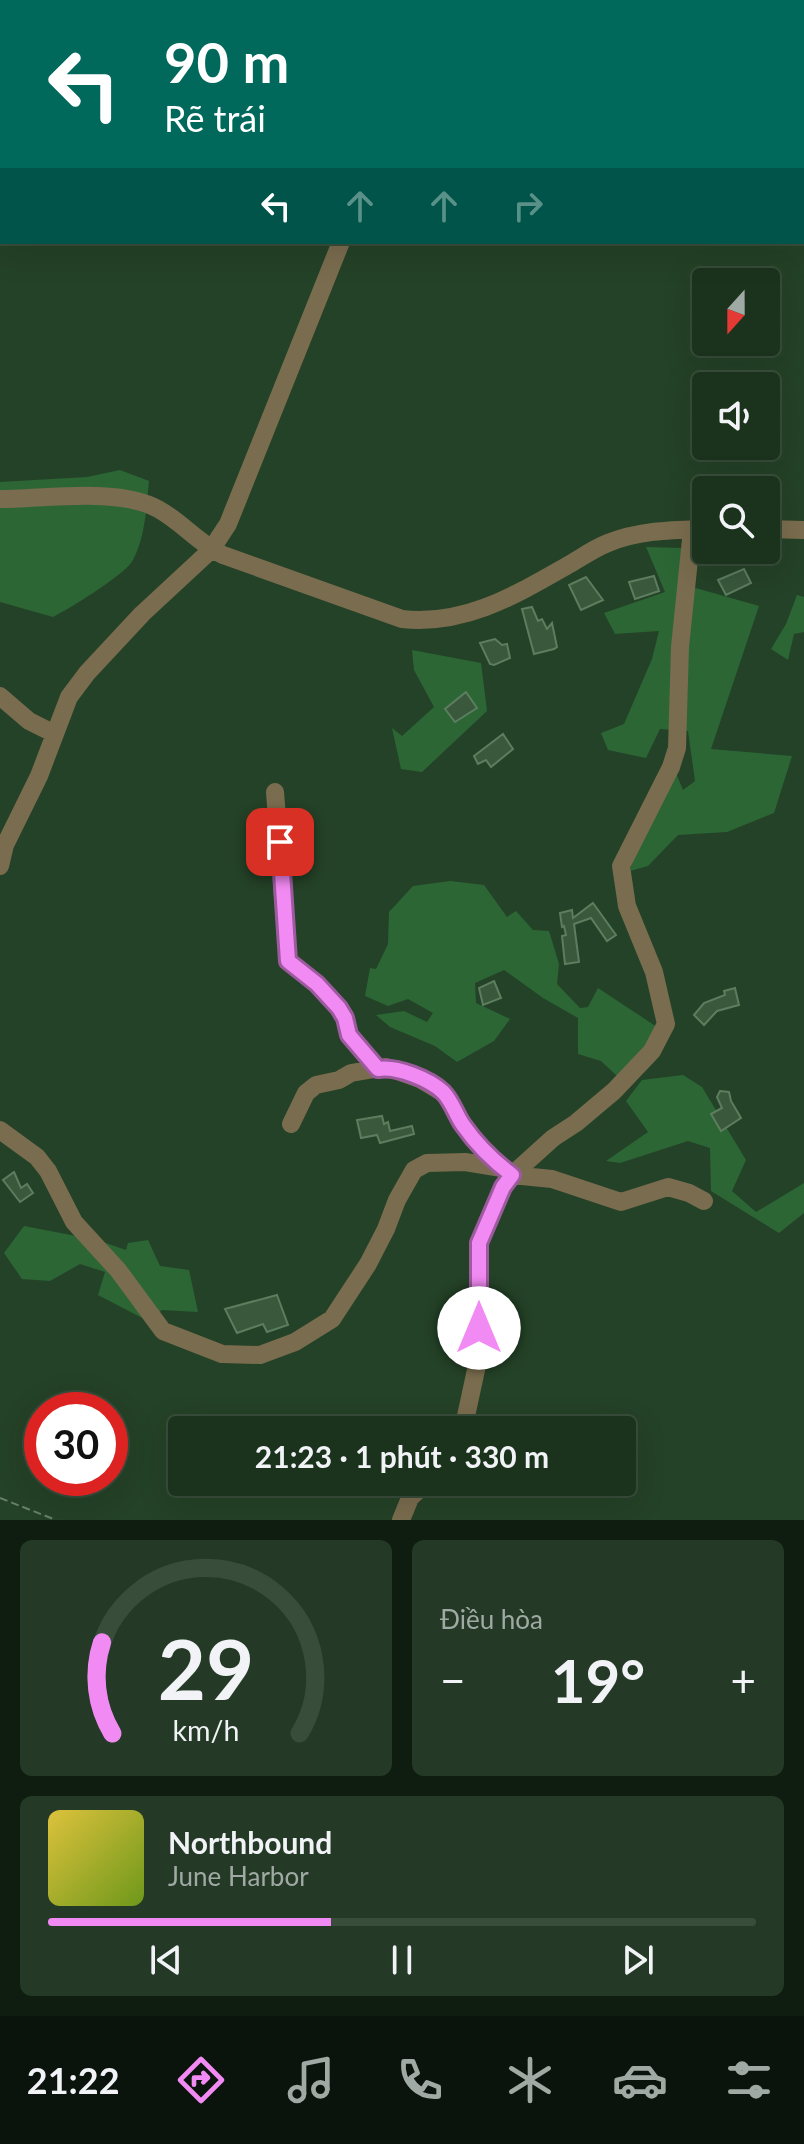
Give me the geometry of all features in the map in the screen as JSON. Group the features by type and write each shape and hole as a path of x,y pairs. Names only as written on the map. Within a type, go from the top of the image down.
{"street":[{"path":"0,866 5,845 39,776 66,703 78,683 142,614 211,550 228,524 340,244"},
{"path":"0,499 135,498 159,509 211,550 402,619 422,621 464,615 504,601 607,543 647,531 692,530"},
{"path":"780,529 804,530"},
{"path":"466,1416 479,1356 479,1243 507,1171 576,1123 614,1091 652,1051 666,1024 654,972 627,906 621,866 671,767 677,748 680,647 693,564"},
{"path":"0,696 29,721 55,734"},
{"path":"275,792 288,961 317,984 339,1008 349,1035 378,1069"},
{"path":"291,1124 306,1093 316,1085 339,1080 351,1073 395,1069 445,1094 461,1122 489,1158 507,1171"},
{"path":"0,1130 37,1157 48,1171 74,1222 118,1270 163,1331 222,1354 260,1355 295,1342 332,1319 368,1264 414,1170 427,1163 465,1162 552,1179 621,1202 668,1187 704,1201"},
{"path":"401,1520 412,1496"}],"path":[{"path":"0,1498 56,1520"}],"green space":[{"path":"120,470 149,481 143,531 128,566 96,591 53,617 0,602 0,482 87,477"},
{"path":"646,547 682,548 692,587 759,606 711,749 792,756 774,813 727,832 678,835 648,866 630,871 642,825 676,773 683,790 695,781 688,731 660,729 646,758 608,750 601,733 624,724 652,659 659,631 615,634 604,613 665,592"},
{"path":"797,595 804,597 804,632 794,634 788,660 771,649 786,624"},
{"path":"412,650 481,663 487,711 422,772 401,769 392,728 402,736 434,707 414,670"},
{"path":"450,881 484,885 507,917 516,911 533,930 549,931 559,964 557,984 580,1008 588,1007 598,988 657,1027 649,1044 618,1077 601,1061 578,1054 578,1018 504,970 475,983 476,1003 510,1019 494,1041 457,1062 435,1046 390,1027 376,1015 404,1011 427,1022 433,1013 408,999 388,1006 365,996 370,968 376,969 388,944 389,912 413,886"},
{"path":"683,1075 702,1087 746,1160 732,1191 756,1212 804,1183 804,1213 779,1233 711,1191 710,1148 688,1141 620,1163 606,1161 648,1132 626,1101 642,1080"},
{"path":"24,1226 97,1240 126,1250 128,1243 148,1240 160,1266 189,1270 198,1312 162,1310 148,1321 98,1295 105,1272 80,1264 50,1281 22,1279 4,1253"}],"building":[{"path":"744,569 751,583 726,595 718,580"},
{"path":"654,576 659,591 635,599 629,582"},
{"path":"586,577 603,600 581,610 569,585"},
{"path":"532,607 538,621 542,619 547,629 552,623 557,647 554,649 534,654 522,609"},
{"path":"495,639 502,645 507,644 510,658 494,665 490,664 480,643"},
{"path":"466,692 477,708 455,722 445,709"},
{"path":"503,734 513,749 491,767 486,760 478,764 474,756"},
{"path":"593,903 616,935 607,941 591,918 574,924 579,962 565,964 562,936 566,935 560,913 572,910 573,918"},
{"path":"494,981 501,998 483,1005 479,988"},
{"path":"735,988 739,1005 717,1011 704,1025 694,1015 704,1003"},
{"path":"720,1091 729,1092 741,1118 721,1131 711,1114 722,1108 717,1097"},
{"path":"382,1116 384,1124 388,1122 390,1131 412,1126 414,1134 380,1143 377,1135 361,1138 357,1120"},
{"path":"14,1172 21,1188 27,1184 33,1193 20,1202 3,1180"},
{"path":"277,1295 288,1325 267,1332 263,1324 237,1333 225,1309"}],"route":[{"path":"280,842 284,915 289,939 288,961 317,984 339,1008 349,1035 378,1069 395,1069 445,1094 461,1122 489,1158 512,1175 503,1187 479,1243 479,1328"}]}
